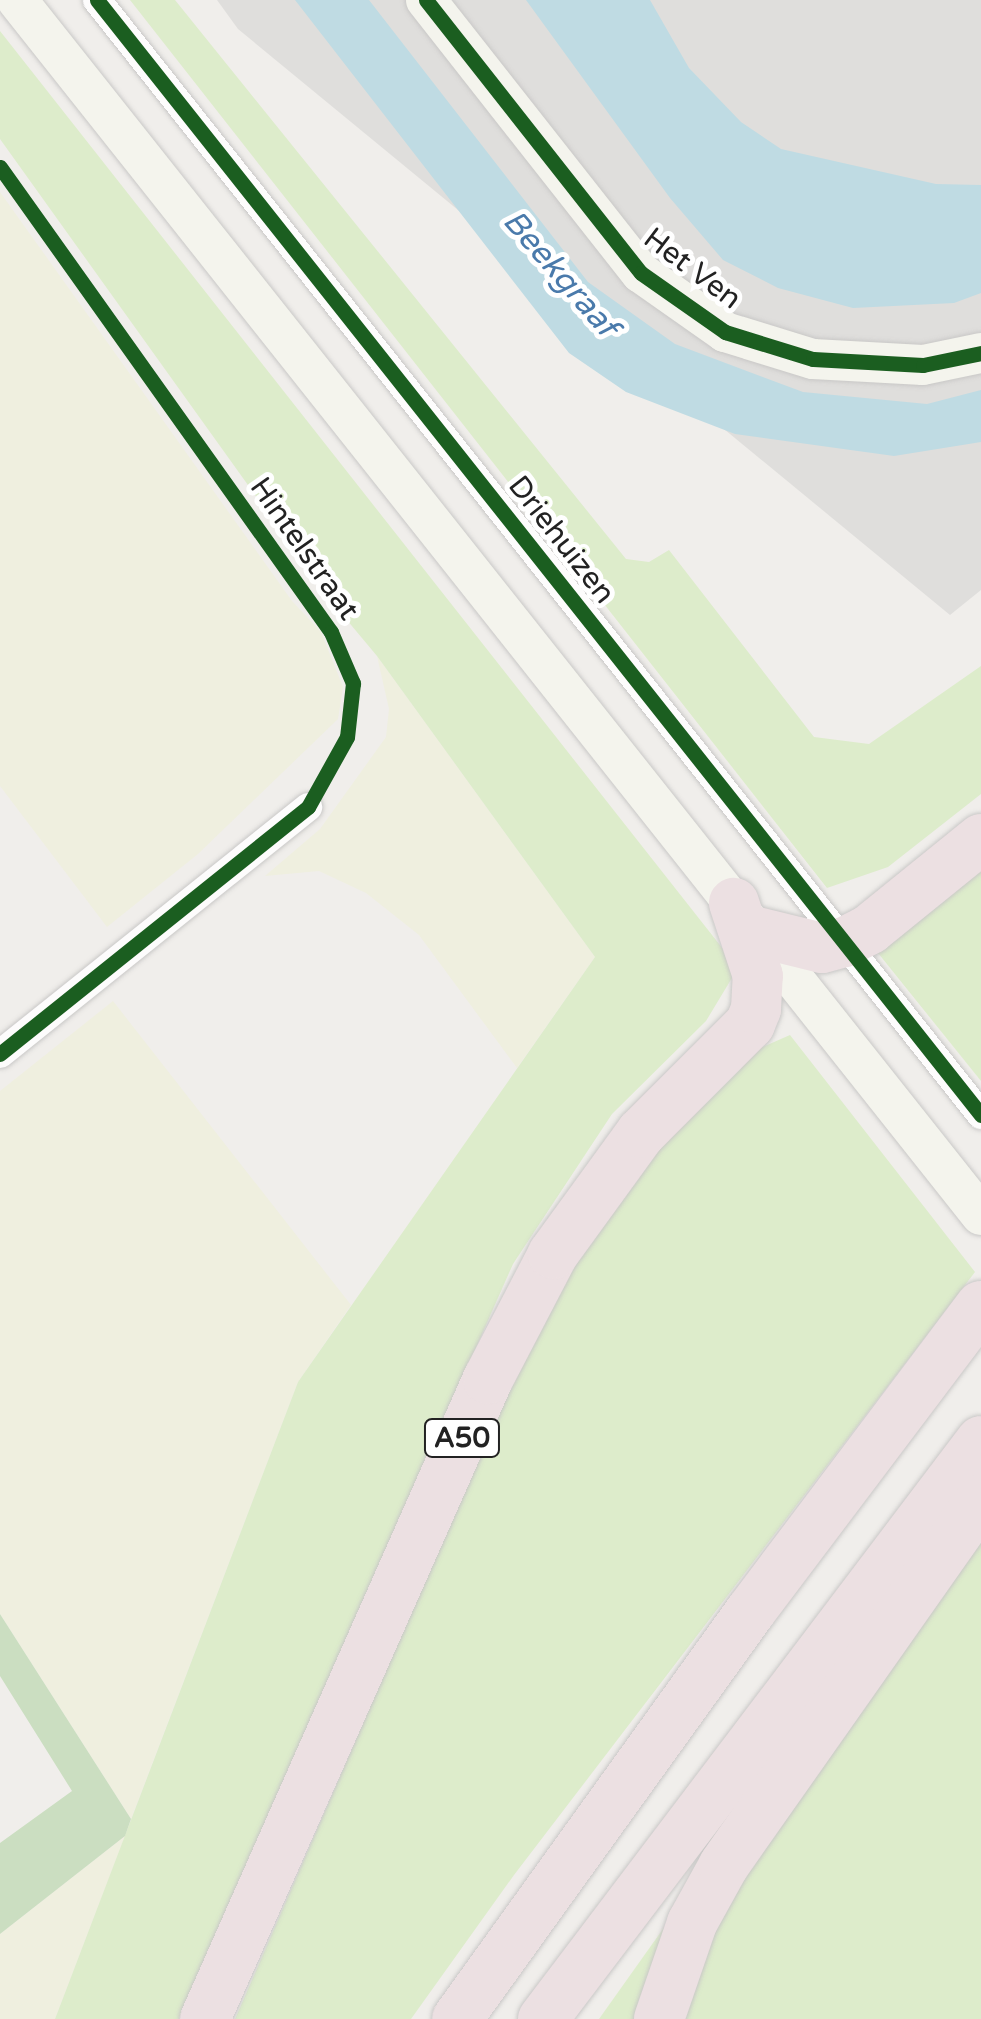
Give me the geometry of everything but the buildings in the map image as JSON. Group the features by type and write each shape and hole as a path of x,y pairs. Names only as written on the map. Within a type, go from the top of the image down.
{"highway":[{"path":"746,917 822,948 846,942 870,929 981,839"},
{"name":"A50","path":"204,2019 488,1379 553,1254 640,1133 750,1024 756,1009 758,976 746,917"},
{"path":"457,2019 750,1612 981,1306"},
{"path":"543,2019 981,1441"},
{"path":"659,2019 692,1923 724,1865 981,1499"}],"main road":[{"path":"16,0 978,1211"},
{"name":"Het Ven","path":"426,0 641,272 725,332 813,359 923,366 981,353"}],"street":[{"name":"Driehuizen","path":"97,0 981,1115"},
{"path":"0,1054 308,806"}],"shaded area":[{"path":"217,0 981,0 981,590 950,615 238,29"}],"green space":[{"path":"130,0 175,0 626,559 649,562 669,550 814,737 869,744 981,666 981,794 888,867 827,888"},
{"path":"0,31 738,968 706,1021 612,1114 513,1264 179,2019 55,2019 298,1382 595,957 377,656 331,601 0,139"},
{"path":"0,192 292,601 321,632 343,687 338,719 198,854 107,927 0,786"},
{"path":"377,656 595,957 517,1068 419,935 366,893 319,871 265,876 320,829 386,737 389,709"},
{"path":"981,845 981,1081 874,948"},
{"path":"113,1001 351,1305 298,1382 131,1819 0,1614 0,1091"},
{"path":"790,1035 975,1272 514,1875 411,2019 235,2019 551,1290 605,1199 758,1049"},
{"path":"981,1525 981,2019 679,2019 721,1907"},
{"path":"0,1614 131,1819 125,1836 0,1934 0,1843 72,1791 0,1676"},
{"path":"125,1836 55,2019 0,2019 0,1934"},
{"path":"702,1874 645,2019 599,2019"}],"water":[{"name":"Beekgraaf","path":"295,0 369,0 588,282 675,344 803,392 927,404 981,390 981,442 894,456 735,434 626,392 569,353"},
{"path":"526,0 650,0 689,68 741,122 781,149 936,184 981,185 981,293 954,303 853,308 778,288 723,260 670,198"}],"cycle path":[{"path":"97,0 981,1115"},
{"path":"426,0 641,273 725,332 813,359 923,365 981,353"},
{"name":"Hintelstraat","path":"0,167 331,632 353,683 347,737 308,807 0,1054"}]}
